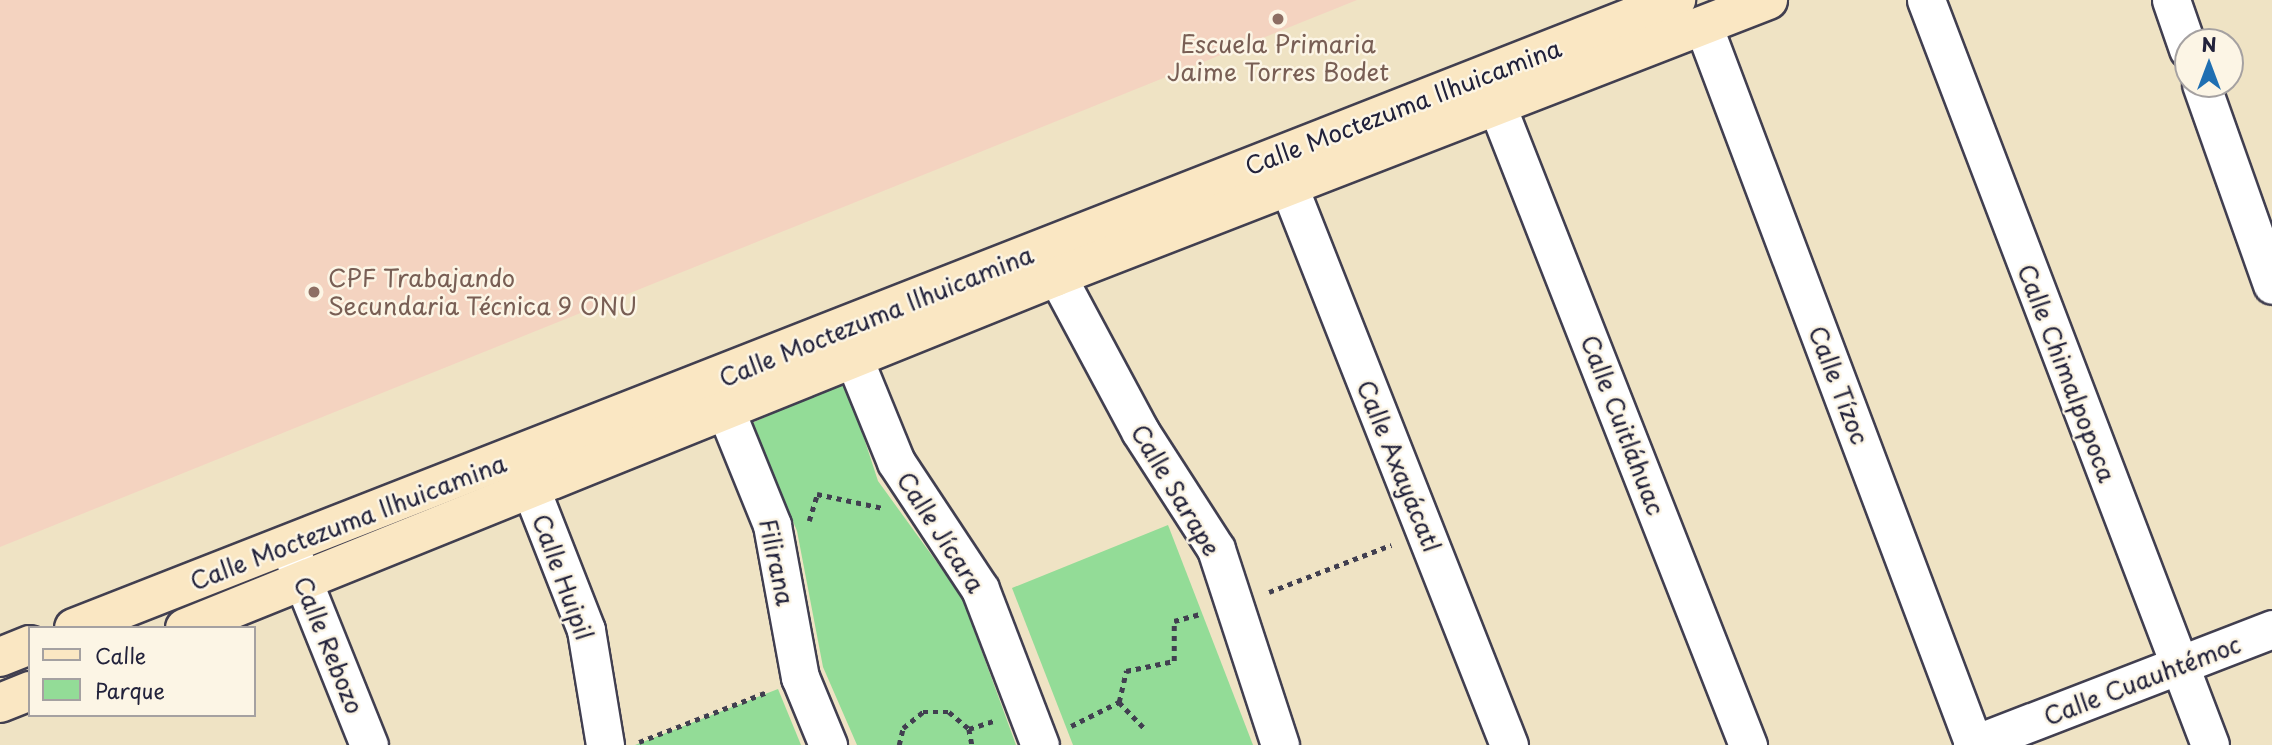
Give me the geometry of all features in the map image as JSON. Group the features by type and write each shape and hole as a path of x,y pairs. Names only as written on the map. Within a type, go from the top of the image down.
{"street":[{"name":"Calle Moctezuma Ilhuicamina","path":"190,626 531,492 721,397 1048,262 1690,13 1768,0"},
{"name":"Calle Chimalpopoca","path":"1926,0 2210,745"},
{"path":"2171,0 2181,28"},
{"name":"Calle Moctezuma Ilhuicamina","path":"79,626 288,545 721,397 854,359 1048,262 1289,187 1497,106 1690,13"},
{"name":"Calle Tízoc","path":"1690,13 1973,745"},
{"path":"2206,98 2272,285"},
{"name":"Calle Cuitláhuac","path":"1497,106 1748,745"},
{"name":"Calle Axayácatl","path":"1289,187 1509,745"},
{"name":"Calle Sarape","path":"1048,262 1140,431 1216,548 1280,745"},
{"name":"Calle Jícara","path":"854,359 896,462 981,589 1039,743"},
{"name":"Filirana","path":"721,397 772,525 800,677 828,745"},
{"name":"Calle Huipil","path":"531,492 586,630 605,745"},
{"name":"Calle Rebozo","path":"288,545 369,745"},
{"name":"Calle Cuauhtémoc","path":"1973,745 2272,629"},
{"path":"0,657 28,646"},
{"path":"0,703 28,692"}],"path":[{"path":"807,528 817,494 860,498 892,511"},
{"path":"1119,702 1126,671 1174,661 1174,621 1234,606 1426,532"},
{"path":"631,745 800,677"},
{"path":"1039,743 1119,702"},
{"path":"1119,702 1144,728"},
{"path":"899,745 903,728 923,712 949,712 969,729 972,745"},
{"path":"969,729 1008,716"}],"shaded area":[{"name":"CPF Trabajando Secundaria Técnica 9 ONU","path":"0,0 1357,0 0,547"}],"green space":[{"path":"845,380 878,481 962,597 1016,745 857,745 823,667 797,531 752,423"},
{"path":"1168,525 1253,745 1073,745 1012,588"},
{"path":"778,689 801,745 635,745"}],"place":[{"name":"Escuela Primaria Jaime Torres Bodet","path":"1278,19"},
{"name":"CPF Trabajando Secundaria Técnica 9 ONU","path":"314,292"}]}
